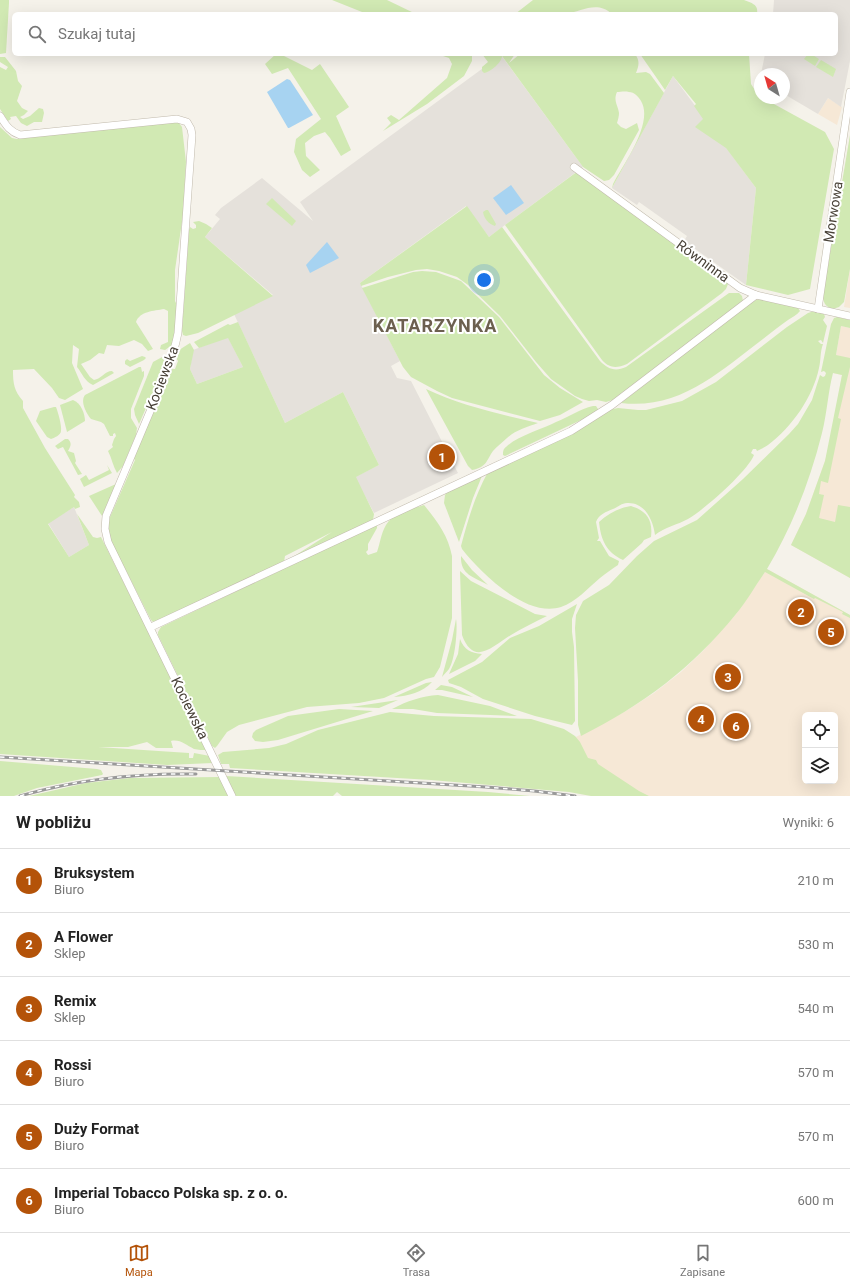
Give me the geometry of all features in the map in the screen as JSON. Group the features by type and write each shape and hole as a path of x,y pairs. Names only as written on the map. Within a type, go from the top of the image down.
{"street":[{"name":"Morwowa","path":"818,308 850,92"},
{"name":"Kociewska","path":"0,116 7,127 20,135 171,120 184,120 191,129 192,135 187,217 176,342 170,364 120,479 105,522 108,542 151,627 232,796"},
{"name":"Równinna","path":"574,167 736,286 756,295 850,316"},
{"path":"151,627 571,431 612,405 756,295"}],"shaded area":[{"path":"774,0 850,0 850,61 841,107 828,98 818,114 790,98 790,68 762,68 765,56 838,56 838,12 773,12"},
{"path":"500,56 502,56 583,167 489,237 466,206 360,283 400,361 391,366 397,378 411,381 458,473 374,513 355,477 379,465 343,392 285,423 234,314 273,295 205,237 220,219 215,215 221,208 262,178 313,221 300,202"},
{"path":"673,76 756,188 746,285 684,241 687,236 639,202 637,205 612,188"},
{"path":"828,98 842,107 837,125 818,114"},
{"path":"850,269 850,308 844,307"},
{"path":"841,326 850,328 850,578 791,545 806,514 825,461 831,438 842,375 833,373"},
{"path":"228,337 243,367 197,384 190,369 193,350"},
{"path":"74,507 89,545 69,557 48,523"},
{"path":"767,569 850,615 850,796 611,796 574,738 626,711 654,693 681,672 703,651 736,614"}],"green space":[{"path":"0,0 9,0 9,3 6,53 0,54"},
{"path":"332,0 387,0 412,12 362,12"},
{"path":"533,0 744,0 754,4 757,8 757,12 609,12 595,7 575,12 518,12"},
{"path":"274,56 284,56 312,70 320,64 349,107 336,116 351,150 341,156 325,132 314,136 305,143 306,156 320,170 310,177 302,170 294,152 296,139 321,119 288,68 272,74 265,64"},
{"path":"443,56 472,56 472,61 464,76 427,104 383,131 391,123 387,118 391,115 399,120 447,78 452,64 449,58"},
{"path":"484,56 502,56 496,66 490,71 484,73 482,71 482,67 488,62"},
{"path":"502,56 514,56 509,63 518,56 636,56 638,59 638,68 636,73 646,72 650,74 664,93 612,188 641,131 644,120 644,110 638,96 631,92 617,92 616,95 619,113 617,123 626,129 637,123 639,130 614,175 609,180 604,181 583,167"},
{"path":"641,56 749,56 751,84 754,89 754,104 774,104 825,132 834,149 810,289 788,295 746,285 756,188 726,148 695,127 703,119 694,106 696,104 673,76 665,90"},
{"path":"806,56 814,56 819,59 815,66 804,59"},
{"path":"0,57 5,57 16,71 18,81 22,86 17,101 22,108 28,111 20,117 23,119 30,116 39,108 43,109 44,113 42,122 34,122 27,126 21,123 16,116 10,117 11,119 8,121 0,109 0,67 6,70 8,67 0,62"},
{"path":"821,60 836,69 833,77 816,67"},
{"path":"176,119 182,127 186,162 183,215 175,270 175,301 177,305 177,316 172,345 165,350 160,349 161,345 168,342 168,311 164,309 152,311 138,318 136,322 153,349 148,351 142,344 134,340 119,346 107,345 104,354 99,353 90,360 81,364 90,377 94,380 110,371 114,373 93,385 86,380 77,367 79,349 73,345 72,363 83,389 65,400 59,398 52,388 34,369 13,370 13,379 16,390 23,401 23,408 45,448 75,495 74,497 79,502 80,507 75,509 74,507 48,524 69,557 89,545 77,514 93,537 101,537 207,750 194,749 177,741 171,741 173,748 156,748 147,742 128,747 98,747 189,753 189,758 193,758 194,753 210,756 213,763 167,765 0,754 0,127 12,138 17,139"},
{"path":"850,135 850,269 844,302 839,307 833,309 825,304 823,295"},
{"path":"578,171 728,284 722,293 627,364 620,366 614,367 608,365 602,360 505,225"},
{"path":"272,198 296,221 292,226 266,204"},
{"path":"467,206 489,237 502,227 600,361 612,369 626,367 729,293 739,293 742,296 743,301 616,399 606,402 582,399 575,396 551,379 500,316 468,285 457,277 439,271 427,269 416,270 361,286 360,283"},
{"path":"488,210 496,224 495,226 490,224 485,219 483,212"},
{"path":"199,221 212,228 205,237 273,296 198,333 186,336 183,335 182,331 189,230 190,227 193,229 196,228 196,225 193,222"},
{"path":"413,272 436,272 461,281 499,317 544,375 560,388 583,402 560,415 540,421 452,398 411,377 403,367 362,288"},
{"path":"759,299 798,308 800,311 731,364 698,386 680,395 662,401 642,404 621,403 747,305"},
{"path":"814,311 824,314 825,317 823,320 827,326 823,343 821,340 818,341 823,344 820,365 812,390 793,420 777,438 768,445 757,451 756,449 753,449 751,453 754,455 750,462 735,480 704,507 684,521 655,535 650,518 639,505 633,503 623,504 601,515 596,522 599,538 597,541 600,541 609,556 619,561 618,565 602,576 572,602 561,607 547,609 533,606 519,600 492,581 462,549 461,546 472,508 488,472 609,410 618,408 646,410 682,401 716,382 787,327 808,313"},
{"path":"837,317 850,320 850,328 841,326 836,355 850,358 850,367 838,418 841,419 828,483 821,481 819,494 824,495 819,518 835,522 838,505 850,507 850,578 791,545 806,514 825,461 842,375 833,373 824,425 812,469 792,520 767,569 850,615 850,618 842,614 843,612 815,598 814,599 765,572 736,614 684,668 646,698 604,724 581,736 578,725 578,681 575,628 576,615 583,601 609,585 654,541 697,520 743,479 798,424 812,400 820,375 823,377 825,376 826,373 824,371 821,372 831,324 834,318"},
{"path":"238,322 285,423 343,392 379,465 356,477 374,514 373,520 286,562 332,532 285,556 285,562 237,583 166,618 153,622 111,541 109,535 110,517 135,460 133,458 167,378 172,369 175,369 178,361 176,358 179,350 190,343 194,350 190,369 197,384 243,367 228,338 199,348 194,342 228,324 230,325"},
{"path":"142,356 146,358 130,367 125,364 127,359 130,361"},
{"path":"164,356 167,357 167,360 139,424 134,409 153,362"},
{"path":"141,367 142,372 144,371 144,376 131,409 131,418 137,428 136,435 123,466 117,473 108,451 113,447 112,445 116,436 115,433 113,436 110,436 104,424 91,419 84,407 83,400 85,395"},
{"path":"426,389 467,405 538,423 510,435 493,451 486,463 477,469 472,470 468,466"},
{"path":"73,400 76,401 82,409 85,421 67,432 60,405"},
{"path":"596,406 598,412 505,456 503,455 505,448 517,439"},
{"path":"56,407 58,412 61,432 59,435 51,439 47,437 36,421 40,411"},
{"path":"65,439 68,439 71,443 68,451 74,453 75,463 82,474 78,475 63,447 58,449 55,446"},
{"path":"107,465 112,473 84,487 80,479 86,475 89,480 109,470"},
{"path":"482,476 473,498 459,542 444,503 445,495 448,491"},
{"path":"116,484 102,516 89,496"},
{"path":"424,505 445,535 452,556 452,618 440,667 434,677 426,679 384,698 359,703 307,707 239,725 227,732 215,748 212,746 158,635 161,627 374,526 377,526 377,528 368,544 368,550 366,552 368,555 377,552 383,531 393,517"},
{"path":"631,506 637,508 648,517 651,526 651,537 644,540 623,560 612,553 605,545 599,522 606,516 622,508"},
{"path":"461,556 472,570 488,585 469,575 465,571 461,562"},
{"path":"460,571 471,581 535,614 547,616 485,651 478,652 472,650 467,645 462,635"},
{"path":"577,604 572,619 575,721 572,725 535,716 483,699 461,687 449,683 448,680 482,662 510,638 539,626"},
{"path":"456,619 457,624 453,659 449,669 442,677 452,640"},
{"path":"460,639 468,650 474,653 482,654 475,661 449,674 458,654"},
{"path":"432,682 415,693 394,697 426,683"},
{"path":"441,685 452,687 473,697 442,690 435,690"},
{"path":"438,695 490,706 517,716 437,713 413,709 392,709 415,699"},
{"path":"398,700 379,708 351,707"},
{"path":"339,709 373,711 278,740 263,742 255,741 252,737 256,730 288,716"},
{"path":"390,712 434,716 531,719 564,729 575,736 580,742 588,758 596,760 598,764 649,796 591,796 569,792 431,780 230,768 229,764 221,764 218,755 223,752 269,748 286,744 318,730"},
{"path":"0,761 97,769 101,770 103,774 37,788 14,796 0,796"},
{"path":"226,776 488,792 530,796 342,796 337,792 333,796 235,796"},
{"path":"220,777 228,796 29,796 86,783 130,778"}],"water":[{"path":"287,79 290,80 313,115 289,128 267,92"},
{"path":"511,185 524,203 506,215 493,198"},
{"path":"327,242 339,258 310,273 306,265"}],"railway":[{"path":"0,757 486,787 575,796"},
{"path":"20,796 64,785 107,778 196,774"}],"place":[{"name":"Bruksystem","path":"442,457"},
{"name":"A Flower","path":"801,612"},
{"name":"Duży Format","path":"831,632"},
{"name":"Remix","path":"728,677"},
{"name":"Rossi","path":"701,719"},
{"name":"Imperial Tobacco Polska sp. z o. o.","path":"736,726"}],"district":[{"name":"KATARZYNKA","path":"435,326"}]}
